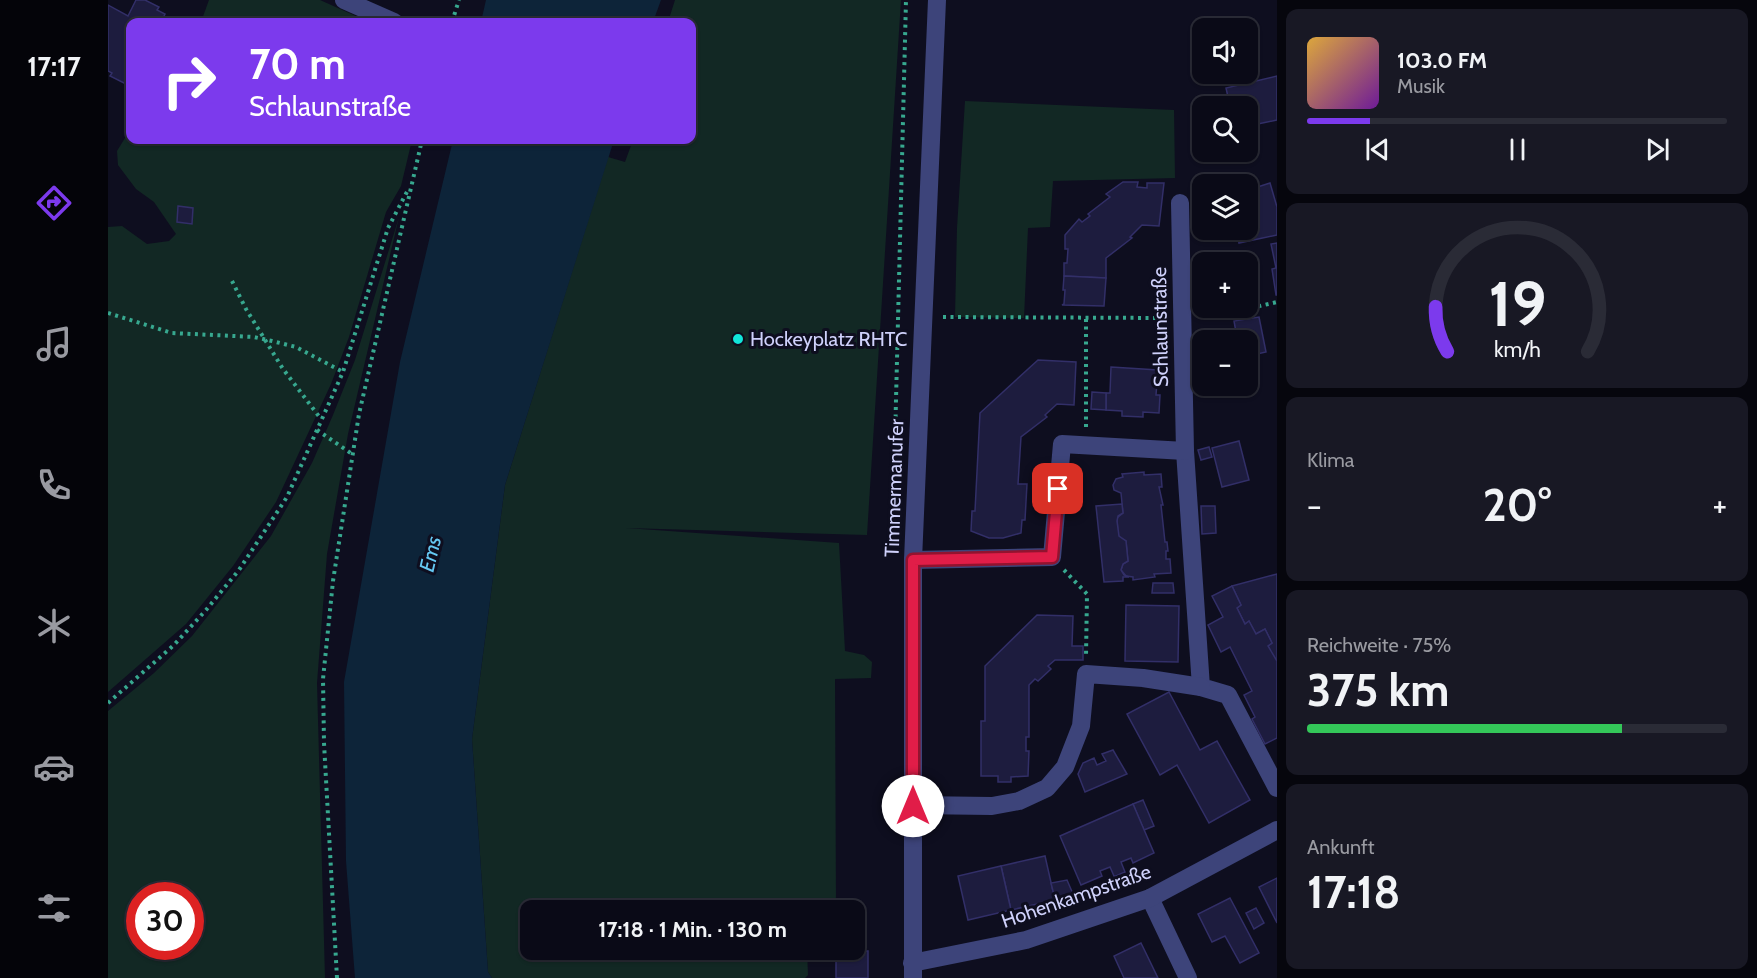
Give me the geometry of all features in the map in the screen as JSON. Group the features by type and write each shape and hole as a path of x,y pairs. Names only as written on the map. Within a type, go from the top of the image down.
{"street":[{"path":"344,0 385,18"},
{"name":"Timmermanufer","path":"912,970 913,560 937,0"},
{"name":"Schlaunstraße","path":"1180,203 1185,451 1201,687"},
{"path":"913,560 1052,557 1062,444 1185,451"},
{"path":"913,806 992,806 1019,801 1047,788 1065,766 1081,726 1086,674 1143,678 1201,687 1228,695 1277,788"},
{"name":"Hohenkampstraße","path":"912,970 1026,940 1150,898 1277,830"},
{"path":"1150,898 1188,978"}],"path":[{"path":"453,18 459,0"},
{"path":"337,978 324,743 323,679 333,581 358,414 421,144"},
{"path":"108,703 174,645 206,610 239,570 287,497 343,372 388,228 410,185"},
{"path":"232,281 246,309 283,369 322,419"},
{"path":"1258,306 1277,302"},
{"path":"108,313 172,333 264,339 296,347 343,372"},
{"path":"923,317 1182,318"},
{"path":"1086,318 1086,446"},
{"path":"317,430 352,454"},
{"path":"1052,557 1087,594 1086,674"}],"green space":[{"path":"209,0 320,0 360,18 202,18"},
{"path":"675,0 901,0 867,535 626,528 839,543 845,651 864,655 872,662 871,678 835,679 836,900 520,900 520,960 807,960 808,975 805,978 492,978 488,972 472,739 505,485 608,157 625,162 632,144 696,144 696,18 669,18"},
{"path":"965,101 1174,110 1175,178 1053,181 1050,227 1028,228 1024,318 955,317 957,228"},
{"path":"126,136 126,144 411,144 401,186 386,212 349,337 331,384 276,502 233,566 186,624 108,692 108,227 122,226 147,244 169,241 176,234 154,202 136,189 118,165 117,151"},
{"path":"399,217 348,434 327,554 317,683 325,978 108,978 108,711 154,673 192,636 271,536 312,463 355,360"}],"water":[{"path":"486,0 661,0 654,18 482,18"},
{"name":"Ems","path":"452,144 613,144 505,485 472,739 488,972 492,978 355,978 346,861 344,682 400,362"}],"building":[{"path":"136,0 145,0 159,7 157,10 165,14 163,18 126,18 126,80 124,83 110,76 112,73 108,71 108,5 128,16"},
{"path":"1277,76 1277,120 1258,124 1258,96 1228,96 1226,88 1243,84 1258,84 1258,80"},
{"path":"1123,182 1138,182 1137,187 1147,188 1147,183 1164,183 1159,226 1142,225 1130,237 1132,238 1106,258 1106,278 1064,276 1064,263 1067,263 1068,249 1065,249 1065,235 1079,219 1082,222 1090,216 1088,214 1110,197 1106,194"},
{"path":"1270,183 1277,207 1277,235 1258,239 1258,187"},
{"path":"178,206 193,208 192,224 177,222"},
{"path":"1277,243 1276,295 1272,269 1276,268 1271,244"},
{"path":"1064,276 1106,278 1104,306 1062,305 1065,290 1063,290"},
{"path":"1258,317 1266,352 1258,354 1258,330 1236,330 1234,321"},
{"path":"1038,360 1076,362 1074,405 1057,404 1045,415 1047,417 1021,437 1018,484 1027,484 1025,520 1022,520 1021,533 1003,538 989,538 971,531 972,511 975,511 980,413"},
{"path":"1111,367 1158,370 1156,395 1160,395 1159,413 1143,412 1143,417 1122,416 1122,411 1106,410 1106,393 1110,393"},
{"path":"1092,392 1106,393 1106,410 1091,409"},
{"path":"1239,441 1249,480 1222,487 1212,448"},
{"path":"1209,447 1212,457 1201,460 1198,450"},
{"path":"1144,472 1144,475 1161,474 1162,487 1159,487 1168,551 1166,551 1166,559 1170,559 1171,573 1154,574 1155,577 1133,580 1133,577 1126,576 1121,570 1123,564 1128,561 1126,541 1118,535 1117,518 1123,513 1121,493 1114,490 1113,485 1116,479 1123,477 1122,474"},
{"path":"1122,504 1123,513 1118,516 1117,521 1119,536 1126,541 1128,561 1123,564 1121,570 1129,577 1123,577 1123,581 1104,582 1096,506"},
{"path":"1201,506 1215,506 1216,533 1202,534"},
{"path":"1277,574 1276,662 1268,646 1272,643 1265,629 1256,634 1249,621 1245,624 1237,608 1241,605 1232,586"},
{"path":"1153,583 1173,583 1174,593 1152,593"},
{"path":"1232,586 1241,605 1237,608 1245,624 1249,621 1256,634 1265,629 1272,643 1268,646 1277,661 1277,738 1265,744 1252,719 1255,717 1244,695 1252,691 1230,647 1221,652 1208,625 1223,617 1212,596"},
{"path":"1126,605 1179,606 1178,662 1125,661"},
{"path":"1037,615 1073,616 1072,646 1083,646 1083,660 1055,660 1048,666 1051,669 1038,681 1035,679 1029,685 1029,737 1026,737 1026,751 1029,751 1028,776 1011,777 1011,782 998,782 998,776 981,776 981,721 985,721 985,666"},
{"path":"1169,692 1200,750 1217,741 1250,800 1209,823 1177,765 1160,775 1127,714"},
{"path":"1113,750 1127,774 1085,792 1078,774 1083,763 1094,758 1097,765 1106,761 1102,754"},
{"path":"1143,800 1154,826 1144,830 1133,804"},
{"path":"1133,804 1154,853 1133,863 1131,858 1121,862 1125,872 1116,876 1110,867 1100,871 1102,876 1081,885 1060,836"},
{"path":"1045,856 1055,900 1011,910 1001,866"},
{"path":"1001,866 1011,910 968,920 958,876"},
{"path":"1277,878 1277,923 1259,887"},
{"path":"1067,880 1073,894 1055,899 1051,883"},
{"path":"1230,898 1259,953 1240,963 1225,936 1212,942 1198,914"},
{"path":"1256,908 1264,923 1254,929 1246,913"},
{"path":"1141,943 1158,978 1124,978 1114,956"},
{"path":"865,951 868,951 868,978 836,978 836,960 865,960"}],"place":[{"name":"Hockeyplatz RHTC","path":"738,339"}],"route":[{"path":"913,806 913,560 1052,557 1058,489"}]}
